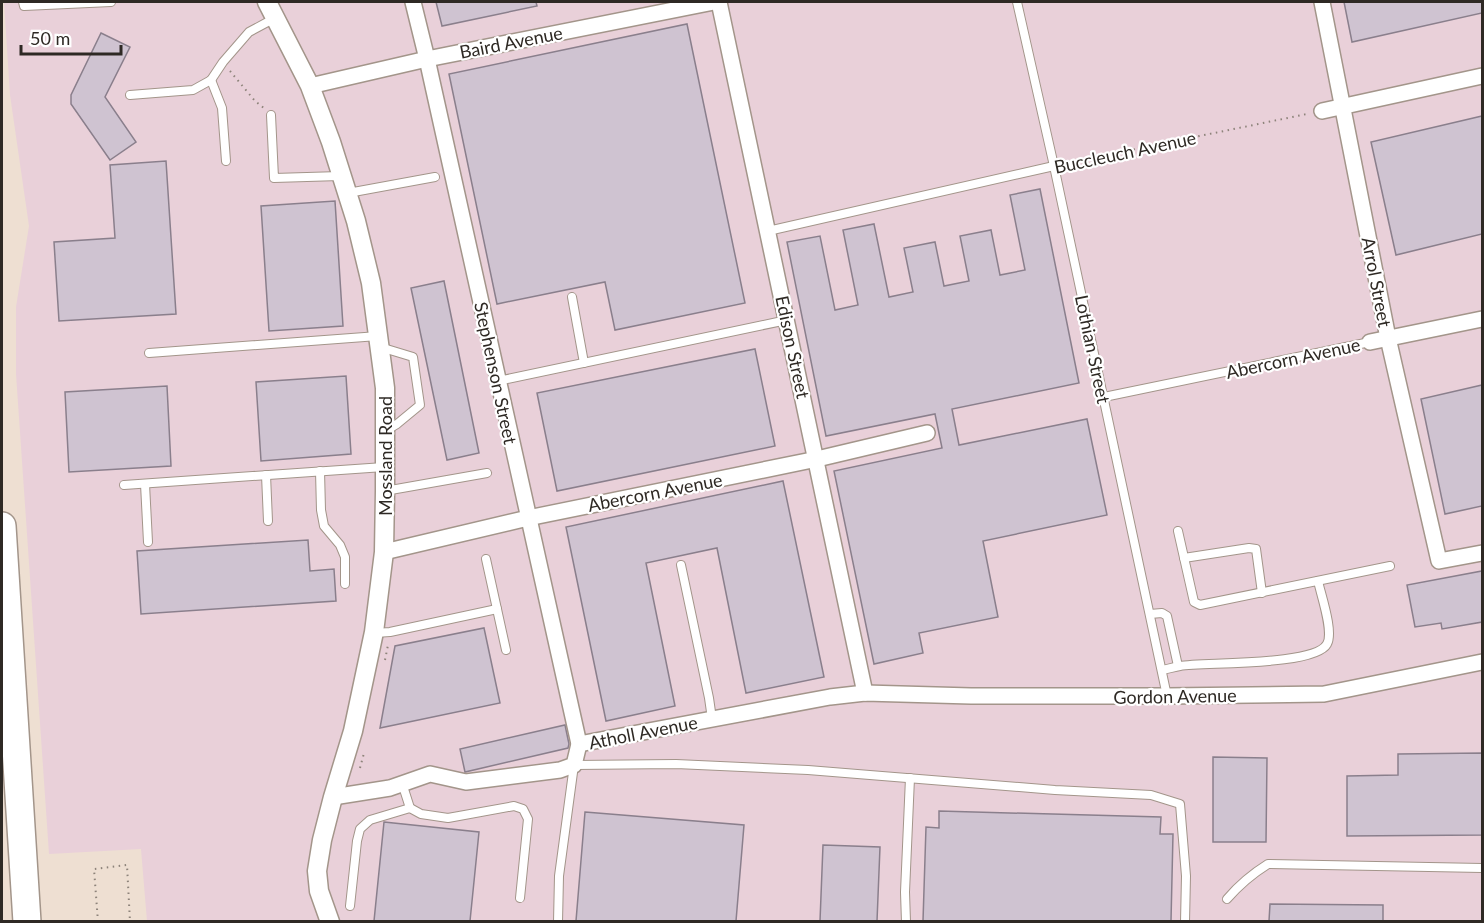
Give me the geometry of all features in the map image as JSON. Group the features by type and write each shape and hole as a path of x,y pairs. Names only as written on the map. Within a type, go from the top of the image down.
{"highway":[{"path":"2,526 27,921"}],"street":[{"name":"Stephenson Street","path":"413,2 579,744"},
{"name":"Baird Avenue","path":"309,87 427,59 714,2"},
{"name":"Edison Street","path":"718,2 865,693"},
{"name":"Arrol Street","path":"1322,2 1388,338 1439,561 1482,553"},
{"name":"Mossland Road","path":"272,10 309,87 331,142 356,221 371,283 385,388 384,552 373,633 353,731 333,797 317,871 319,891 330,921"},
{"path":"1322,111 1482,76"},
{"name":"Abercorn Avenue","path":"1370,342 1482,319"},
{"name":"Abercorn Avenue","path":"384,552 528,518 817,459 927,433"},
{"name":"Gordon Avenue","path":"865,693 971,696 1324,694 1482,662"},
{"name":"Atholl Avenue","path":"333,797 390,788 430,774 466,782 560,770 574,765 579,744 831,697 865,693"}],"lane":[{"path":"23,2 24,6 111,2"},
{"name":"Lothian Street","path":"1017,2 1167,696"},
{"path":"130,95 193,90 211,80 249,32 272,10"},
{"path":"211,80 222,108 226,161"},
{"path":"271,115 274,177 344,184 435,177"},
{"name":"Buccleuch Avenue","path":"768,231 1054,166"},
{"path":"572,297 584,363"},
{"path":"498,381 787,320"},
{"path":"149,353 380,341 413,357 420,405 385,431"},
{"name":"Abercorn Avenue","path":"1104,397 1370,342"},
{"path":"124,485 386,467"},
{"path":"320,471 321,510 324,526 340,545 345,557 345,584"},
{"path":"385,491 487,473"},
{"path":"266,475 268,521"},
{"path":"145,484 148,542"},
{"path":"1178,531 1194,602 1200,605 1390,566"},
{"path":"1184,558 1249,548 1256,549 1262,593"},
{"path":"486,559 506,650"},
{"path":"681,566 712,719"},
{"path":"1162,670 1178,666 1268,662 1317,653 1327,645 1330,634 1318,581"},
{"path":"373,633 390,632 497,609"},
{"path":"1150,614 1162,613 1167,616 1178,666"},
{"path":"558,921 559,876 574,765 676,764 808,770 1055,790 1150,795 1180,804 1186,876 1185,921"},
{"path":"906,921 905,892 910,778"},
{"path":"402,783 410,808 421,814 448,818 514,806 523,809 528,819 520,898"},
{"path":"350,906 360,829 370,820 410,808"},
{"path":"1227,899 1254,872 1268,864 1482,868"}],"path":[{"path":"223,62 255,101 271,115"},
{"name":"Buccleuch Avenue","path":"1054,166 1322,111"},
{"path":"98,921 93,869 127,865 130,921"}],"shaded area":[{"path":"4,2 1482,2 1482,921 147,921 141,849 49,854 16,374 16,307 29,226 10,95"}],"building":[{"path":"436,2 536,2 537,6 442,26"},
{"path":"1344,2 1482,2 1482,13 1352,42"},
{"path":"687,24 745,303 615,330 605,282 497,304 449,74"},
{"path":"101,33 130,47 105,97 136,142 110,160 71,104 71,95"},
{"path":"1482,116 1482,234 1396,255 1371,142"},
{"path":"166,161 176,314 59,321 54,242 115,238 110,165"},
{"path":"1040,189 1079,383 952,409 959,445 1087,419 1107,515 983,541 998,617 919,633 923,653 874,664 834,471 942,448 935,414 826,436 787,242 820,236 835,310 858,305 843,230 874,224 889,297 913,292 904,248 935,242 944,286 969,281 960,236 991,230 1000,275 1025,270 1010,195"},
{"path":"335,201 343,326 269,331 261,206"},
{"path":"444,281 479,453 447,460 411,288"},
{"path":"755,349 775,446 557,491 537,393"},
{"path":"346,376 351,454 261,461 256,382"},
{"path":"1482,385 1482,506 1445,514 1421,399"},
{"path":"167,386 171,466 69,472 65,392"},
{"path":"783,481 824,677 746,693 717,548 646,563 675,706 606,721 566,527"},
{"path":"308,540 310,571 334,569 336,601 141,614 137,551"},
{"path":"1482,571 1482,622 1442,629 1441,623 1415,627 1407,585"},
{"path":"484,628 500,703 380,728 395,646"},
{"path":"565,725 568,748 465,772 460,749"},
{"path":"1482,753 1482,835 1347,836 1347,776 1398,775 1398,754"},
{"path":"1213,757 1267,758 1266,842 1213,842"},
{"path":"939,811 1161,817 1160,834 1173,834 1171,921 923,921 926,827 939,828"},
{"path":"585,812 744,825 736,921 576,921"},
{"path":"384,822 479,832 470,921 374,921"},
{"path":"823,845 880,847 877,921 820,921"},
{"path":"1270,904 1383,905 1383,921 1269,921"}]}
